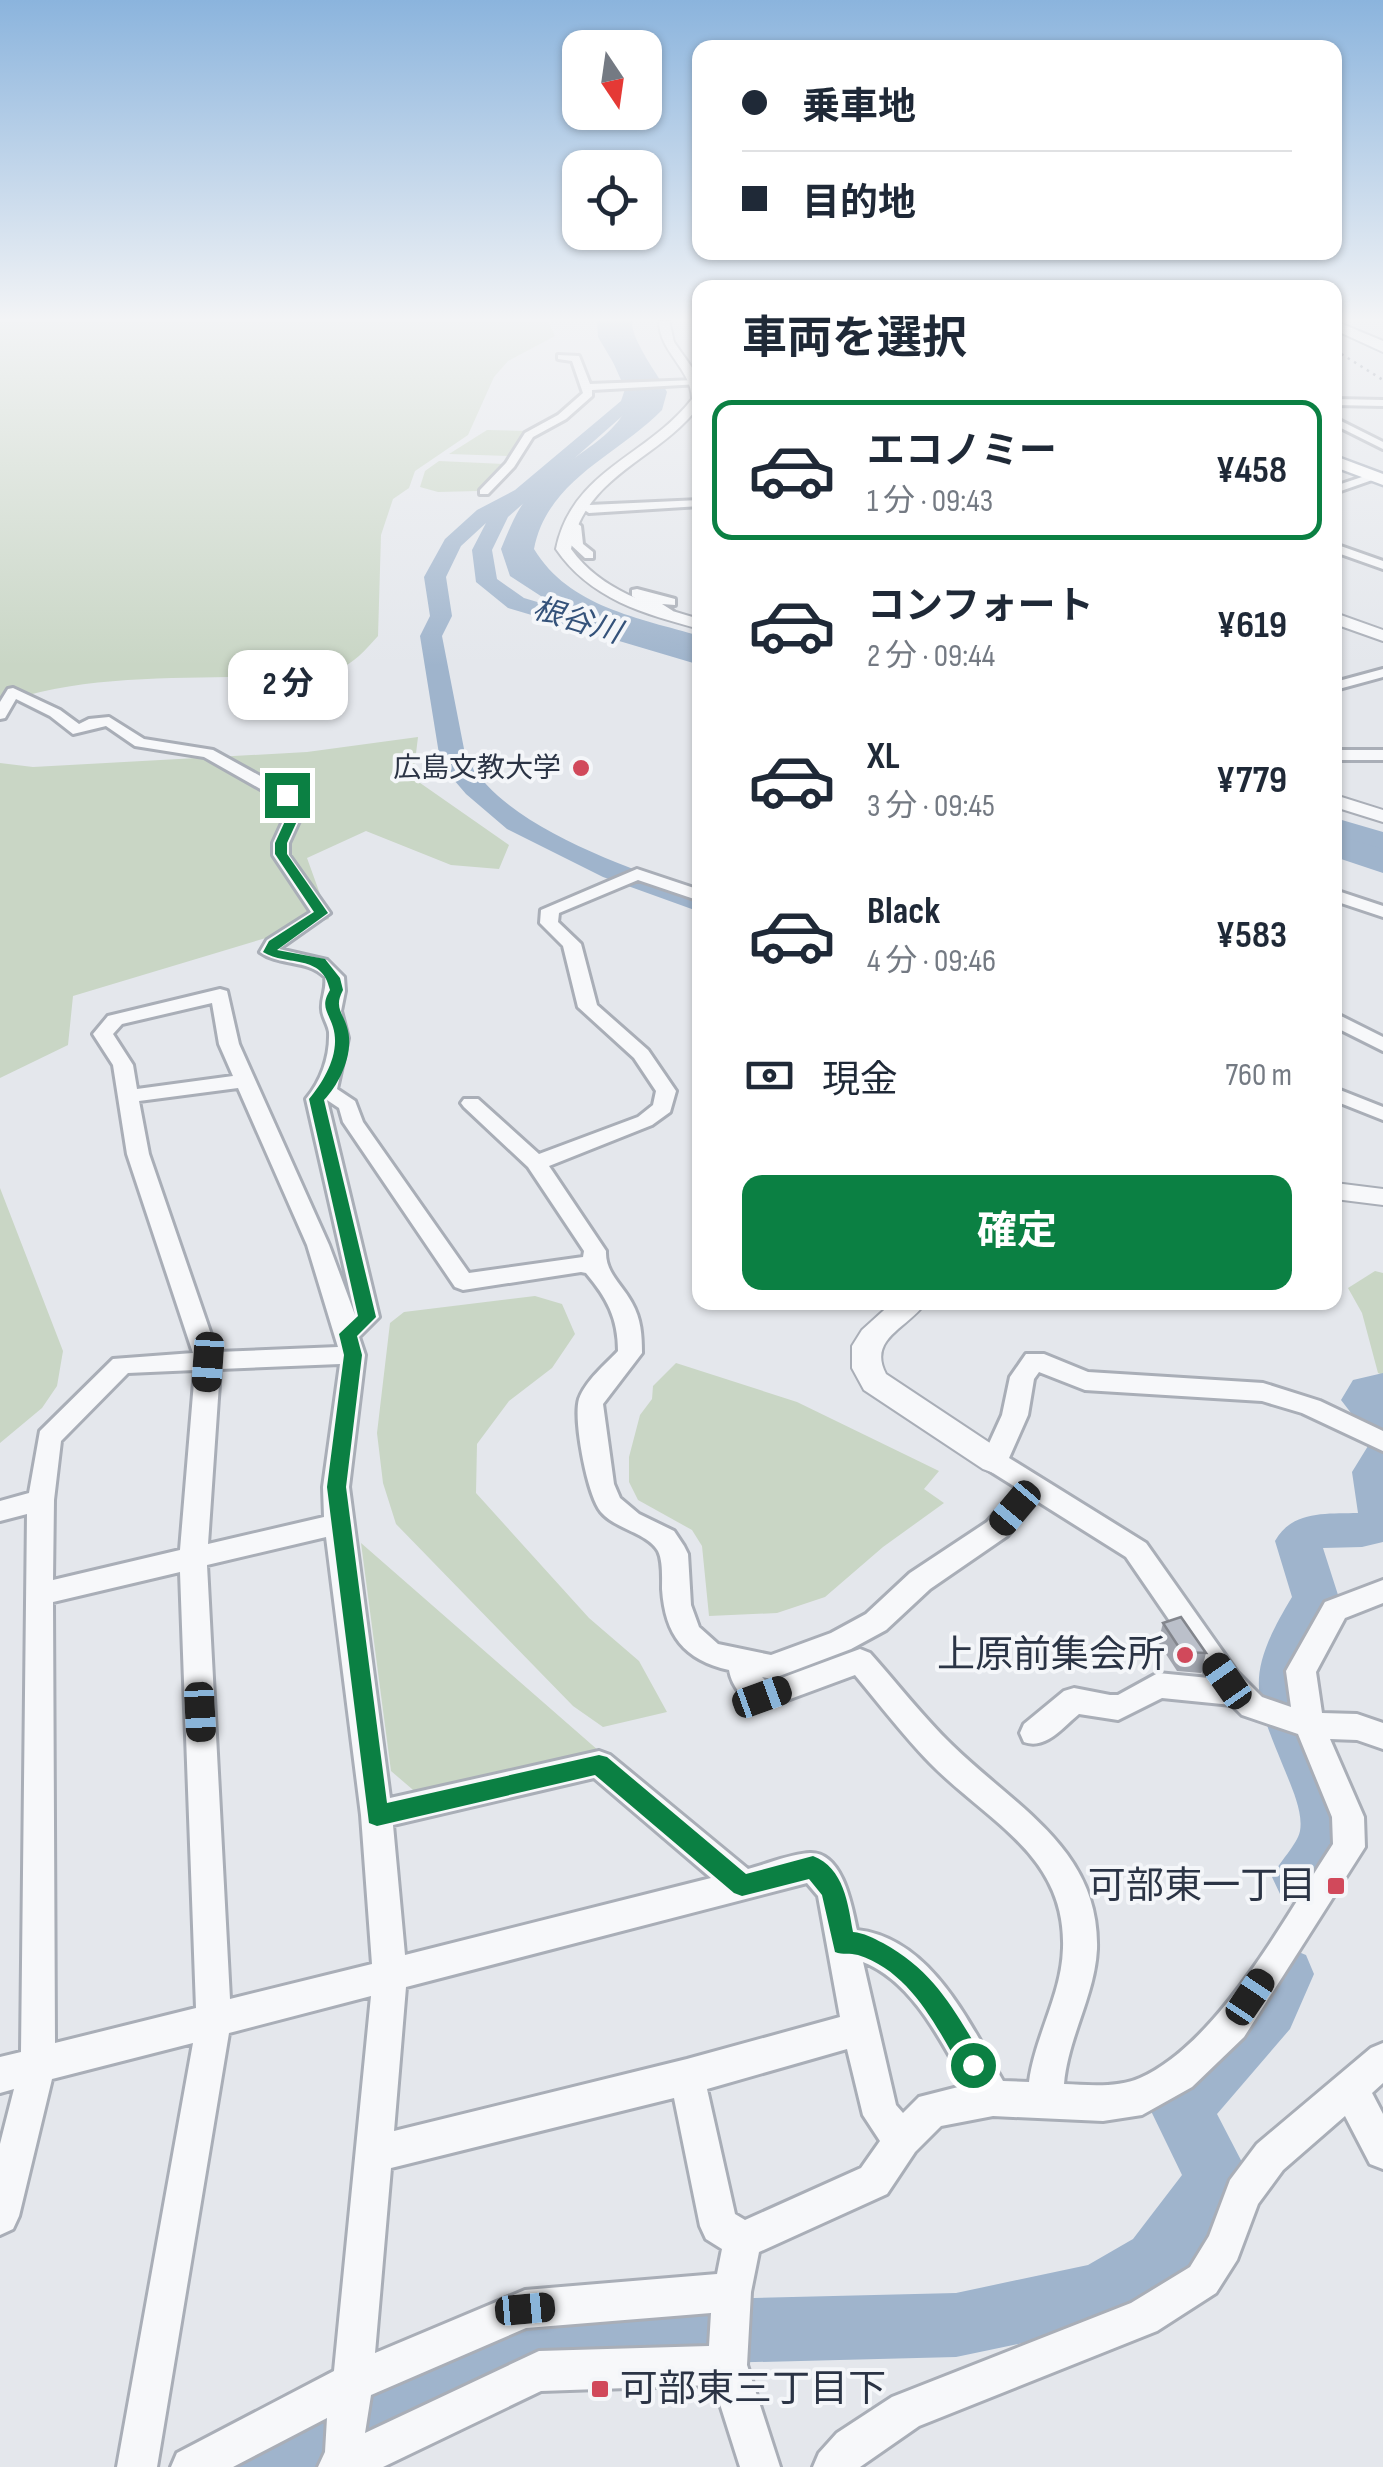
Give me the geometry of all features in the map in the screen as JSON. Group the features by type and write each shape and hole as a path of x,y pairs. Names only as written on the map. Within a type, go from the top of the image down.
{"main road":[{"path":"1342,464 1379,478"}],"street":[{"path":"484,492 510,465 527,436"},
{"path":"663,436 588,502 570,526 563,548 592,582 692,620"},
{"path":"1342,488 1379,478"},
{"path":"588,502 692,503"},
{"path":"570,526 578,545 589,556"},
{"path":"1342,550 1383,565"},
{"path":"1342,621 1383,636"},
{"path":"1342,685 1378,678"},
{"path":"0,715 12,692 55,713 78,731 109,721 140,743 208,753 294,801 297,808 281,843 281,854 321,913 273,944 269,952 320,962 334,978 336,990 331,1011 341,1029 340,1042 334,1081 316,1099 367,1317 350,1345"},
{"path":"1342,755 1383,755"},
{"path":"1342,803 1383,816"},
{"path":"536,1164 645,1121 663,1108 666,1091 641,1054 588,1006 572,944 550,923 550,910 629,877 692,894"},
{"path":"1342,897 1383,912"},
{"path":"137,2467 214,2020 193,1558 208,1362 138,1154 123,1065 102,1034 115,1020 220,995 230,1044 318,1245 350,1345 336,1487 338,1524 377,1816 390,1975 346,2438"},
{"path":"1342,1023 1383,1045"},
{"path":"128,1096 244,1081"},
{"path":"326,1091 348,1105 353,1122 463,1282 580,1264 594,1267 623,1303 630,1324 630,1353 595,1392 590,1404 602,1484 610,1504 630,1521 664,1538 674,1554 677,1605 686,1634 710,1654 772,1667 841,1641 876,1622 920,1581 997,1530 1033,1488"},
{"path":"1342,1097 1383,1114"},
{"path":"471,1104 536,1164 595,1250 594,1267"},
{"path":"1342,1192 1383,1197"},
{"path":"903,1310 868,1342 862,1353 864,1368 876,1382 1033,1488 1136,1550 1227,1681 1252,1706 1294,1721 1356,1727 1383,1736"},
{"path":"0,2216 38,2065 39,1594 41,1500 48,1438 122,1365 208,1362 350,1345"},
{"path":"994,1462 1015,1416 1022,1377 1034,1360 1086,1381 1263,1392 1311,1407 1383,1442"},
{"path":"0,1511 41,1500"},
{"path":"39,1594 338,1524"},
{"path":"743,2240 874,2181 902,2139 932,2110 993,2098 1103,2103 1142,2097 1180,2075 1232,2025 1350,1847 1348,1816 1294,1721 1302,1671 1335,1610 1383,1591"},
{"path":"742,1661 745,1679 762,1697 860,1661 942,1756 1042,1839 1068,1879 1080,1917 1080,1956 1046,2066 1046,2100"},
{"path":"1036,1733 1074,1700 1108,1711 1130,1705 1158,1684 1241,1694"},
{"path":"377,1816 599,1764 742,1886"},
{"path":"0,2074 813,1867 833,1890 858,2029 881,2114 902,2139"},
{"path":"843,1944 858,1943 903,1967 934,2000 993,2098"},
{"path":"372,2154 686,2078 858,2029"},
{"path":"833,2467 852,2447 906,2411 1144,2317 1203,2280 1224,2247 1243,2193 1270,2157 1383,2060"},
{"path":"686,2078 720,2226 743,2240"},
{"path":"1351,2090 1383,2151"},
{"path":"743,2240 729,2327 760,2467"},
{"path":"346,2438 525,2309 729,2327"},
{"path":"191,2467 346,2438 539,2370 729,2327"}],"green space":[{"path":"0,436 466,436 415,471 409,488 393,499 381,535 378,636 348,664 336,670 297,676 83,684 0,704"},
{"path":"477,436 523,436 508,456 449,454"},
{"path":"439,461 505,465 478,491 438,492 420,487 425,471"},
{"path":"418,737 413,778 509,845 499,869 451,865 366,831 307,858 329,919 73,996 68,1045 0,1078 0,763 33,767 307,752"},
{"path":"0,1188 63,1351 57,1386 42,1408 0,1443"},
{"path":"1375,1271 1383,1273 1383,1375 1378,1373 1362,1313 1348,1288"},
{"path":"535,1296 562,1304 575,1334 552,1368 509,1401 477,1444 476,1493 589,1618 639,1661 667,1712 603,1727 573,1706 396,1524 383,1483 377,1433 390,1323 404,1312"},
{"path":"676,1363 797,1402 939,1471 924,1489 944,1503 883,1547 825,1597 777,1613 709,1616 702,1546 692,1530 638,1500 629,1482 629,1457 640,1415 652,1399 653,1386"},
{"path":"361,1543 599,1751 419,1795 391,1771"}],"water":[{"path":"631,436 586,470 553,504 534,549 566,585 586,597 630,616 692,634 692,654 570,615 510,576 501,549 526,499 538,485 601,438"},
{"path":"1342,832 1383,846 1383,873 1342,859"}],"building":[{"path":"1181,1617 1206,1653 1182,1652 1163,1623"}],"waterway":[{"name":"根谷川","path":"521,494 587,436"},
{"name":"根谷川","path":"521,494 533,488"},
{"name":"根谷川","path":"521,494 500,514 482,550 487,582 516,603 692,656"},
{"path":"521,494 484,514 452,543 435,577 441,616 431,636 452,754 461,773 475,788 517,823 613,871 692,900"},
{"name":"根谷川","path":"1342,828 1383,841"},
{"path":"1383,1388 1368,1390 1362,1400 1383,1424"},
{"path":"1299,1877 1319,1849 1326,1831 1319,1792 1293,1732 1282,1690 1287,1650 1316,1598 1298,1541 1317,1531 1362,1530 1382,1522 1374,1472 1383,1457"},
{"path":"252,2467 518,2336 956,2325 1099,2295 1155,2261 1211,2188 1214,2166 1181,2111 1270,2009 1286,1974"}],"place":[{"name":"広島文教大学","path":"581,768"},
{"name":"上原前集会所","path":"1185,1655"},
{"name":"可部東一丁目","path":"1336,1886"},
{"name":"可部東三丁目下","path":"600,2389"}],"route":[{"path":"287,795 297,808 281,843 281,854 321,913 273,944 269,952 320,962 334,978 336,990 331,1011 341,1029 340,1042 334,1081 316,1099 367,1317 348,1334 353,1355 336,1487 377,1816 599,1764 742,1886 813,1867 833,1890 843,1944 858,1943 903,1967 934,2000 973,2065"}]}
